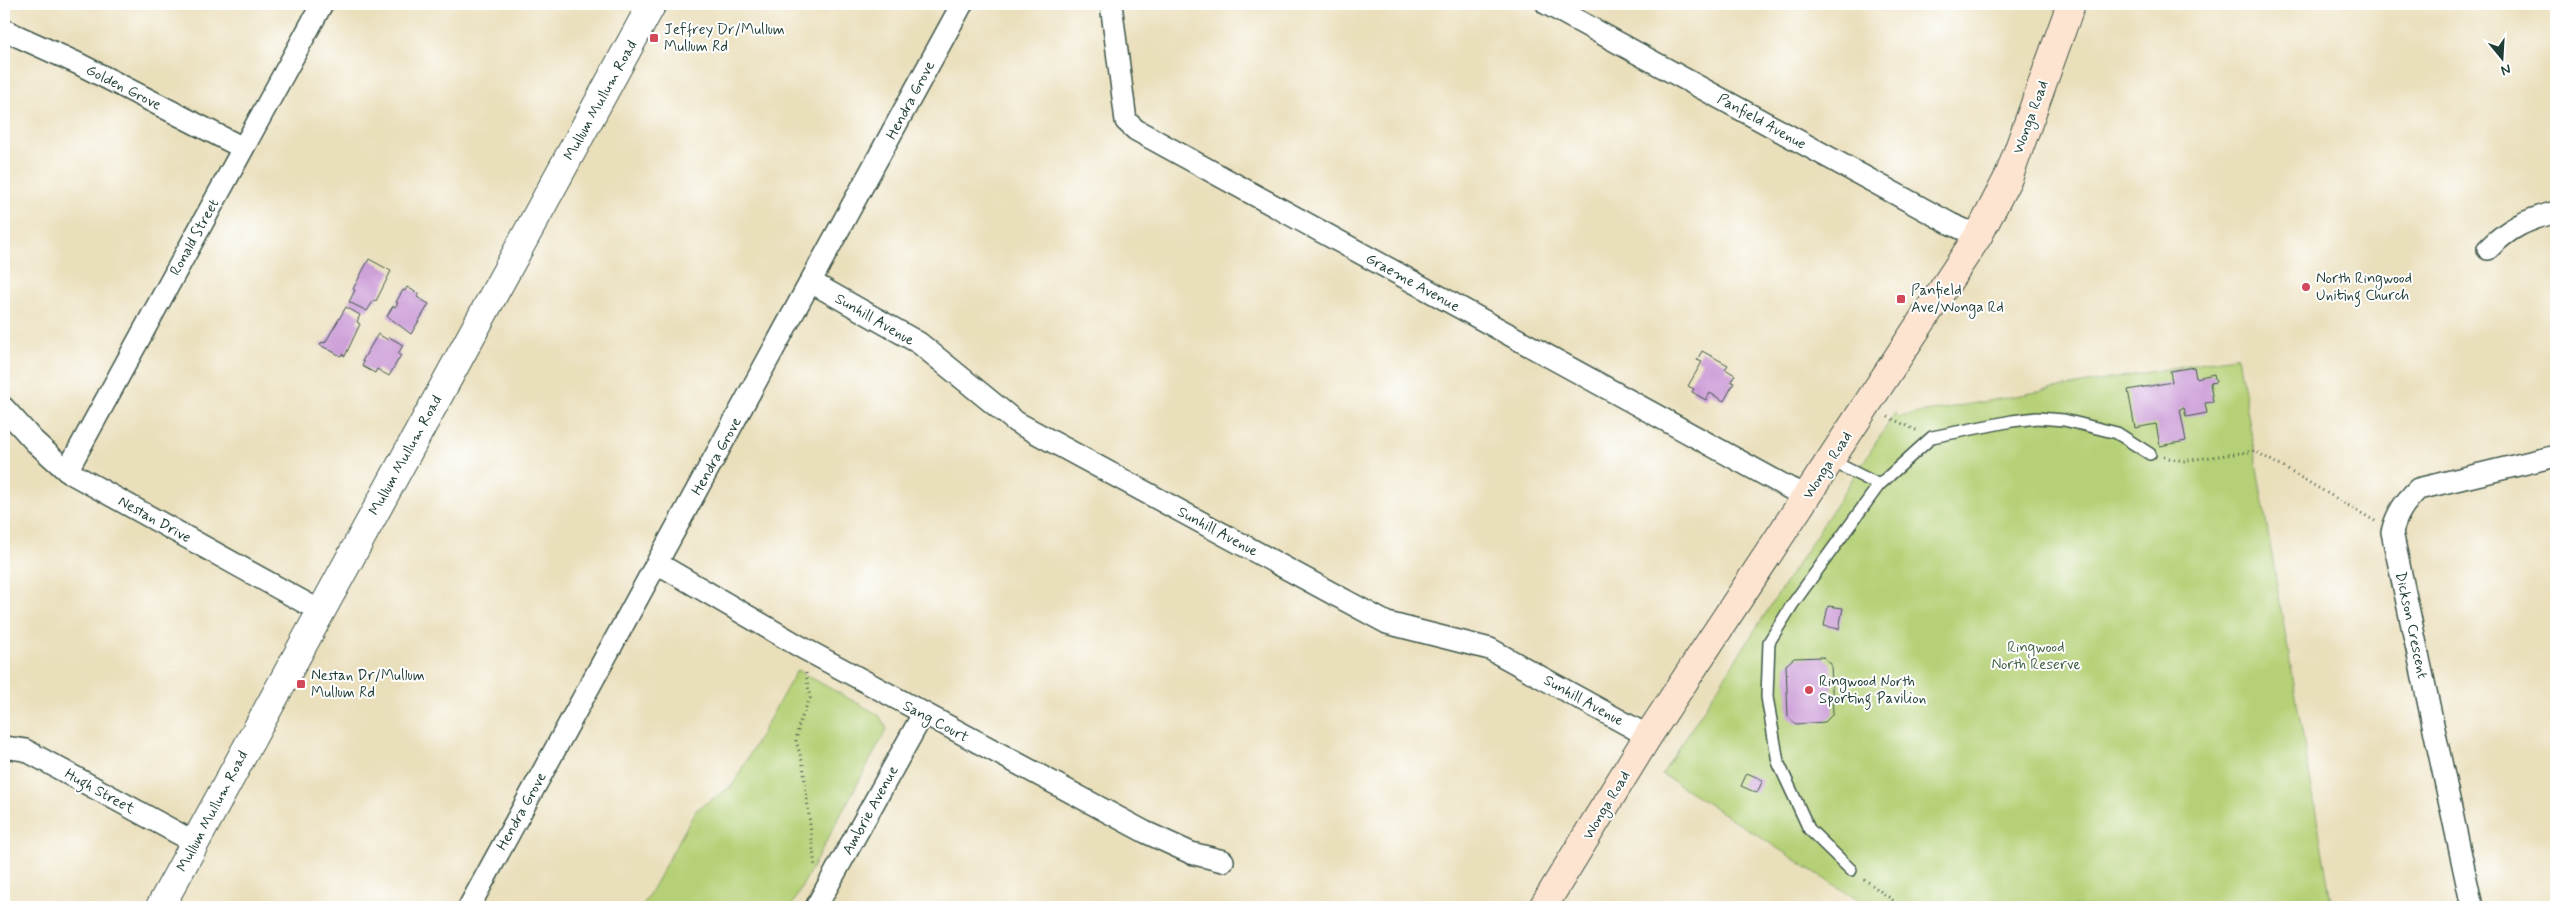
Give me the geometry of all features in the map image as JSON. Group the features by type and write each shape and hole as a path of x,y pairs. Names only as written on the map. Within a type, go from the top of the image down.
{"main road":[{"name":"Wonga Road","path":"1543,907 1648,736 1978,236 2008,176 2071,4"}],"street":[{"name":"Ronald Street","path":"67,470 322,4"},
{"name":"Mullum Mullum Road","path":"166,905 194,842 652,4"},
{"name":"Hendra Grove","path":"469,907 962,4"},
{"name":"Graeme Avenue","path":"1111,4 1126,120 1136,130 1789,488 1807,496"},
{"name":"Panfield Avenue","path":"1547,4 1951,224 1978,236"},
{"name":"Golden Grove","path":"4,30 79,64 243,148"},
{"path":"2488,249 2506,231 2530,219 2556,212"},
{"name":"Sunhill Avenue","path":"811,282 919,343 1016,422 1387,623 1490,649 1648,736"},
{"name":"Nestan Drive","path":"4,408 34,441 67,470 320,611"},
{"path":"2392,532 2404,502 2418,489 2556,456"},
{"name":"Dickson Crescent","path":"2392,532 2472,907"},
{"name":"Sang Court","path":"657,563 799,646 1145,832 1191,853 1223,861"},
{"name":"Ambrie Avenue","path":"816,907 923,714"},
{"name":"Hugh Street","path":"4,747 25,750 194,842"}],"lane":[{"path":"1851,870 1809,829 1778,762 1767,697 1768,642 1792,605 1880,485 1932,437 2012,421 2037,418 2064,420 2116,433 2150,454"},
{"path":"1830,460 1880,485"}],"path":[{"path":"1888,417 1932,437"},
{"path":"2150,454 2183,461 2255,450 2392,532"},
{"path":"799,646 792,664 806,671 810,698 799,724 796,741 803,764 815,867 832,879"},
{"path":"1851,870 1902,907"},
{"path":"1952,907 1960,904"}],"green space":[{"name":"Ringwood North Reserve","path":"2238,356 2332,907 1869,907 1662,774 1895,413 1898,417"},
{"path":"797,670 879,715 887,729 791,907 642,907 696,810 732,786"}],"building":[{"path":"369,259 391,271 376,301 374,300 367,311 349,302 355,290 353,289"},
{"path":"407,287 419,294 417,297 429,304 411,334 387,316 393,306 395,307 398,303 396,302"},
{"path":"346,307 360,315 357,322 360,324 345,356 342,354 341,356 320,345 322,342 325,343"},
{"path":"378,334 388,340 389,337 403,345 398,354 401,355 389,376 377,369 375,373 362,366 364,362 362,361"},
{"path":"1702,351 1728,365 1725,369 1735,375 1731,382 1734,383 1724,401 1710,393 1706,400 1692,392 1694,389 1688,386 1702,362 1697,360"},
{"path":"2194,367 2196,378 2214,374 2216,382 2210,383 2213,402 2205,403 2207,413 2186,417 2184,408 2180,409 2186,441 2160,446 2156,424 2135,428 2128,390 2172,382 2170,371"},
{"path":"1828,606 1843,608 1839,629 1824,626"},
{"name":"Ringwood North Sporting Pavilion","path":"1823,657 1831,664 1833,714 1825,722 1796,724 1788,717 1786,665 1794,658"},
{"path":"1747,773 1763,780 1757,793 1741,786"}],"place":[{"name":"Jeffrey Dr/Mullum Mullum Rd","path":"654,38"},
{"name":"North Ringwood Uniting Church","path":"2306,287"},
{"name":"Panfield Ave/Wonga Rd","path":"1901,299"},
{"name":"Nestan Dr/Mullum Mullum Rd","path":"301,684"},
{"name":"Ringwood North Sporting Pavilion","path":"1809,690"}]}
